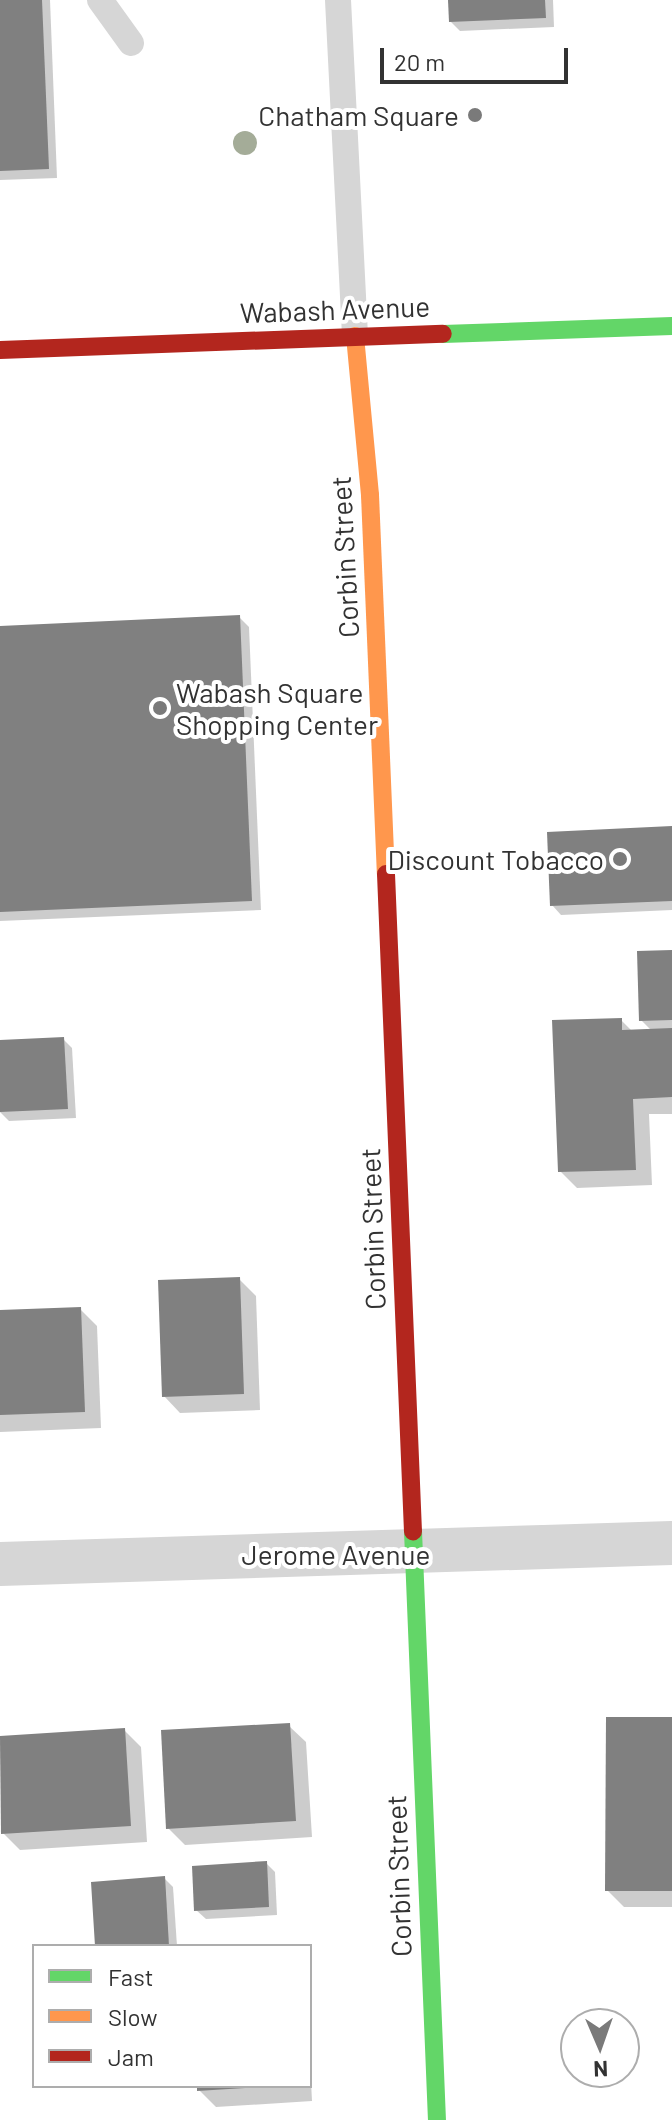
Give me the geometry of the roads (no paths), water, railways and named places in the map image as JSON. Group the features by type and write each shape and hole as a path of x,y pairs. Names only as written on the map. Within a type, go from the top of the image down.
{"street":[{"name":"Wabash Avenue","path":"0,350 672,326"},
{"name":"Corbin Street","path":"355,336 370,495 437,2120"},
{"name":"Jerome Avenue","path":"0,1564 322,1550 413,1554 672,1543"}],"lane":[{"path":"100,0 131,43"},
{"path":"338,0 355,336"}],"place":[{"name":"Chatham Square","path":"475,115"},
{"name":"Wabash Square Shopping Center","path":"160,708"},
{"name":"Discount Tobacco","path":"620,859"}]}
